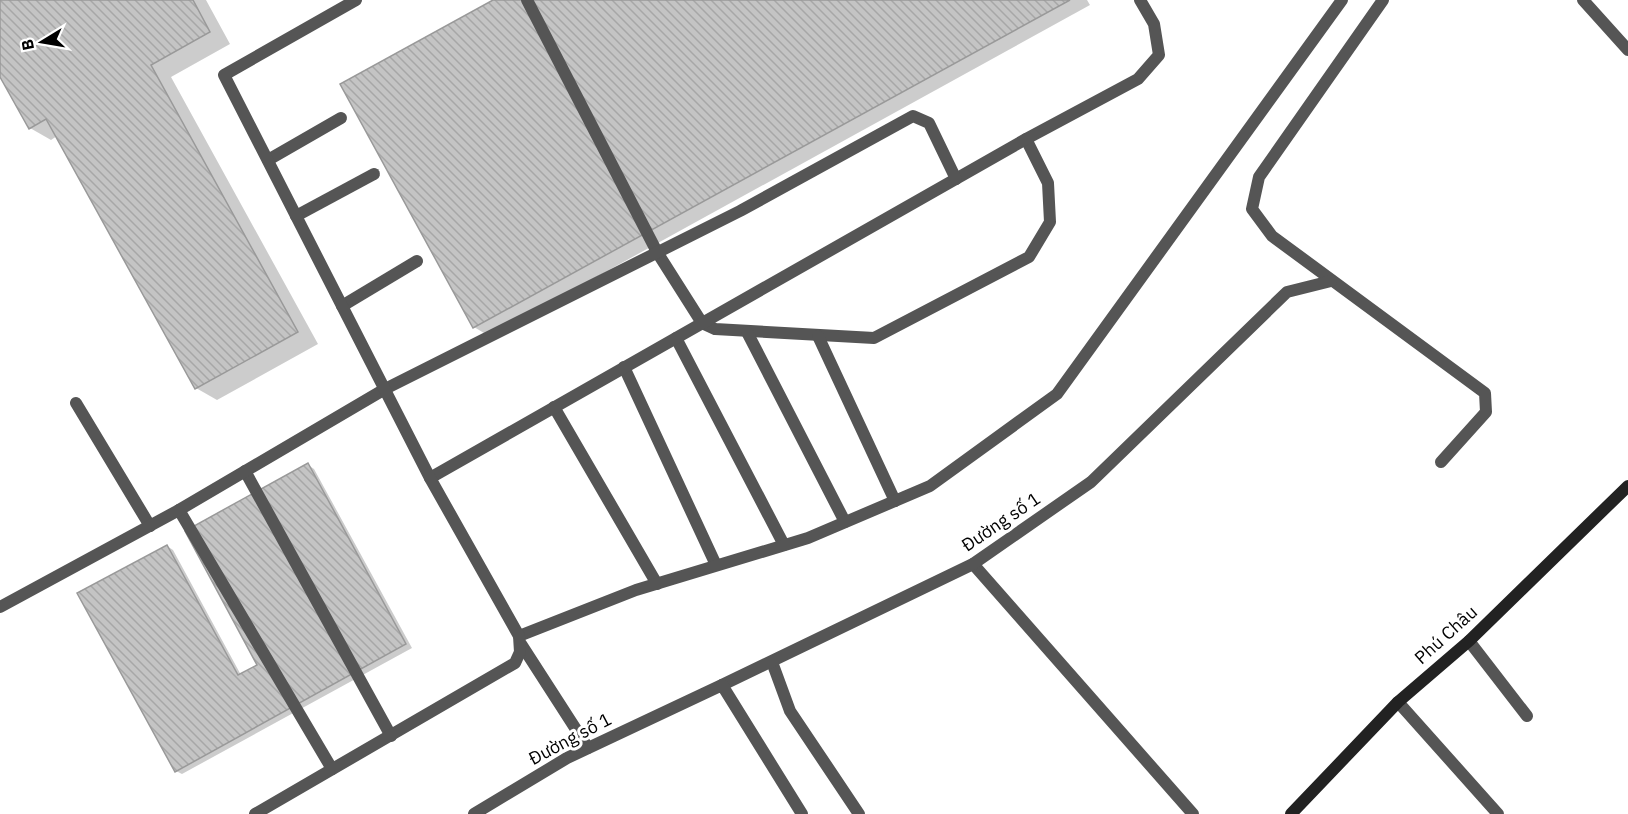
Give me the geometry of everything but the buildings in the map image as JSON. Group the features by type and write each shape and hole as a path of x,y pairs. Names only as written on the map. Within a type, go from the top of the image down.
{"street":[{"path":"356,0 224,75 430,478 520,640 588,748"},
{"path":"527,0 657,252 702,323 715,329 874,338 1029,257 1050,222 1048,183 1026,139"},
{"path":"430,478 1026,139 1138,79 1160,55 1154,24 1140,0"},
{"path":"520,640 657,584 784,544 845,522 930,486 1057,394 1342,0"},
{"path":"1383,0 1259,177 1252,209 1272,236 1485,393 1486,412 1441,462"},
{"path":"1583,0 1628,50"},
{"path":"0,607 179,510 385,389 740,211 913,116 929,123 956,179"},
{"path":"268,160 340,118"},
{"path":"296,216 374,174"},
{"path":"342,306 417,261"},
{"name":"Đường số 1","path":"474,814 588,748 973,564 1091,482 1287,292 1331,281"},
{"path":"747,332 845,522"},
{"path":"818,336 895,501"},
{"path":"676,338 784,544"},
{"path":"624,368 716,565"},
{"path":"76,404 150,526"},
{"path":"554,407 657,584"},
{"path":"244,471 391,736"},
{"name":"Phú Châu","path":"1291,814 1398,702 1469,641 1628,486"},
{"path":"179,510 332,770"},
{"path":"973,564 1193,814"},
{"path":"255,814 515,663 520,640"},
{"path":"1469,641 1527,716"},
{"path":"772,662 790,711 859,814"},
{"path":"722,685 802,814"},
{"path":"1398,702 1498,814"}]}
